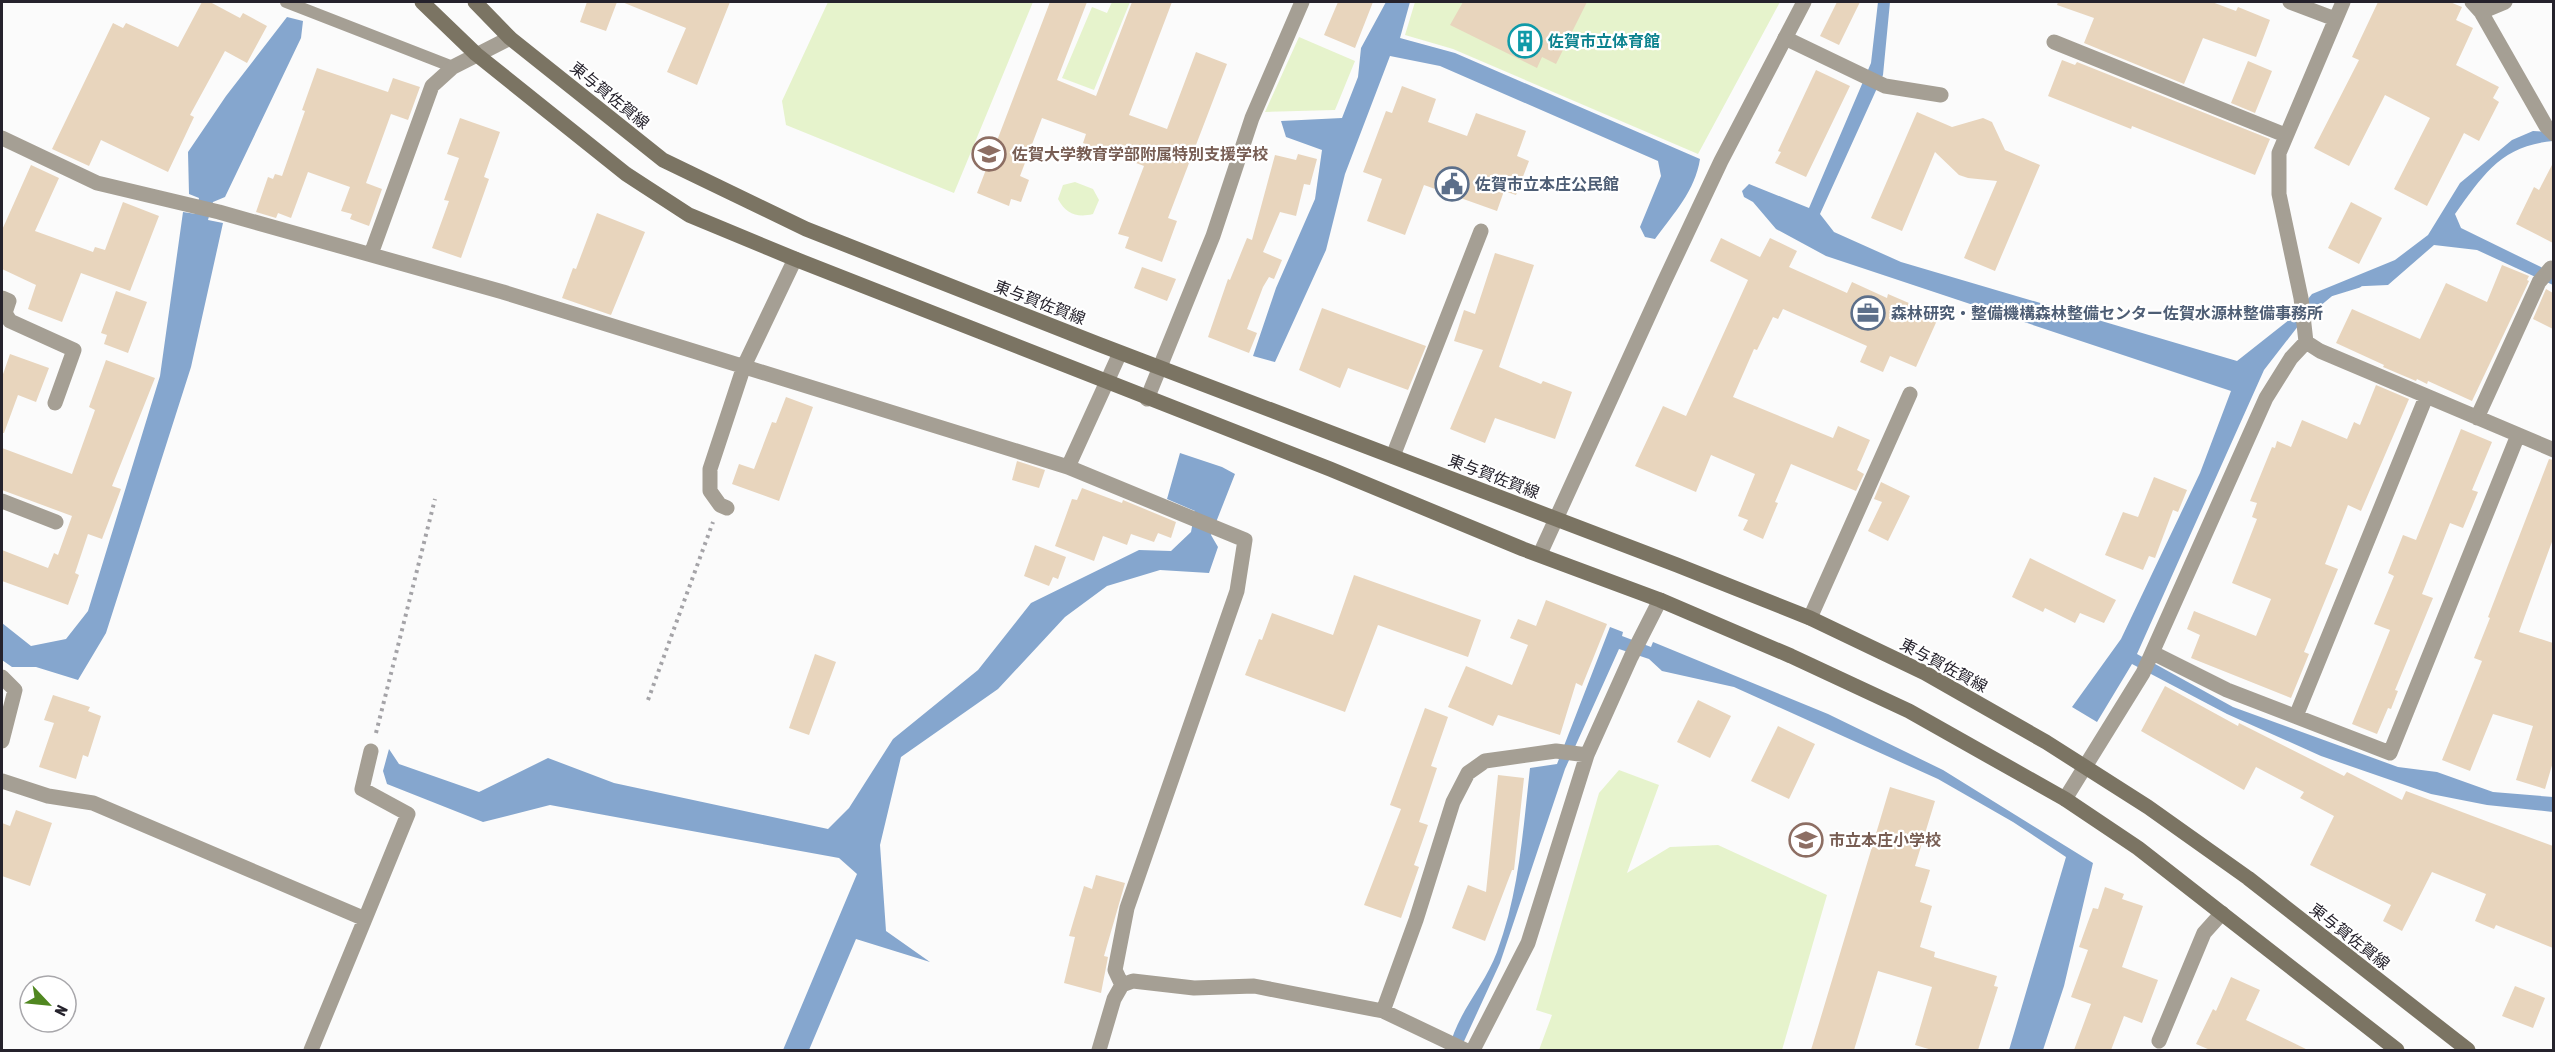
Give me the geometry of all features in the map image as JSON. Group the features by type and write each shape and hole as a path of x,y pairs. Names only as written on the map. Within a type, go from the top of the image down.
{"main road":[{"path":"422,2 476,54 626,174 689,215 1107,383 1660,600 1791,656 1909,711 2065,799 2138,848 2397,1050"},
{"name":"東与賀佐賀線","path":"475,2 510,38 663,160 806,229 1120,353 1810,618 1925,673 2046,742 2148,807 2248,878 2469,1050"}],"street":[{"path":"1148,399 1214,236 1251,118 1302,2"},
{"path":"1540,554 1721,161 1804,2"},
{"path":"2290,2 2335,18"},
{"path":"2065,799 2143,673 2266,398 2291,358 2306,342 2306,325 2279,194 2279,153 2343,2"},
{"path":"2505,2 2476,7 2549,130"},
{"path":"371,254 432,86 453,67 510,38"},
{"path":"1785,38 1885,86 1941,95"},
{"path":"2054,42 2285,135"},
{"path":"2,139 97,183 219,212 371,254 744,366 1068,467 1245,540 1245,553 1237,591 1127,908 1115,970 1122,985"},
{"path":"1393,456 1481,231"},
{"path":"723,506 710,491 710,469 744,366 795,259"},
{"path":"2477,418 2539,282 2552,268"},
{"path":"2,298 9,301 5,313 10,321 74,350 55,403"},
{"path":"2306,342 2320,351 2553,450"},
{"path":"1068,467 1120,353"},
{"path":"1810,618 1910,394"},
{"path":"2296,716 2426,397"},
{"path":"2153,653 2227,690 2390,753 2518,435"},
{"path":"2,501 56,522"},
{"path":"1473,1050 1528,943 1581,755 1660,600"},
{"path":"2,677 15,690 2,741"},
{"path":"311,1050 408,814 362,789 372,751"},
{"path":"1383,1011 1416,920 1453,802 1468,773 1485,761 1556,751 1581,755"},
{"path":"2,781 48,796 93,803 365,919"},
{"path":"2159,1041 2204,933 2222,912"},
{"path":"1099,1050 1114,999 1122,985 1134,981 1194,988 1254,986 1383,1011 1465,1050"}],"lane":[{"path":"286,2 453,67"}],"path":[{"path":"372,751 435,499"},
{"path":"648,700 723,506"}],"green space":[{"path":"828,2 1033,2 954,193 786,125 782,101"},
{"path":"1112,2 1130,2 1094,90 1062,78 1092,7 1107,13"},
{"path":"1415,2 1780,2 1698,154 1453,49 1405,35"},
{"path":"1299,37 1355,61 1335,110 1265,112"},
{"path":"1075,182 1093,189 1099,200 1093,214 1072,214 1058,199 1063,185"},
{"path":"1619,770 1659,785 1627,873 1670,847 1718,845 1827,895 1782,1050 1539,1050 1552,1015 1536,1010 1599,793"}],"water":[{"path":"1386,2 1410,2 1400,38 1455,53 1700,159 1694,181 1683,201 1655,239 1645,237 1640,227 1661,176 1658,161 1440,66 1390,56 1345,174 1326,250 1275,362 1253,356 1276,288 1315,199 1322,150 1286,137 1281,121 1342,118 1358,77 1361,48"},
{"path":"1878,2 1890,2 1883,75 1820,214 1834,232 1901,262 2237,361 2294,316 2312,294 2395,260 2428,235 2460,183 2512,140 2533,131 2553,132 2553,141 2520,149 2495,164 2475,186 2455,214 2461,228 2553,273 2553,285 2477,250 2434,245 2388,285 2343,287 2302,321 2264,370 2137,654 2233,707 2398,767 2437,772 2493,792 2553,797 2553,812 2487,805 2431,794 2321,756 2227,714 2132,664 2097,722 2072,707 2121,639 2200,473 2231,391 1826,256 1776,229 1753,202 1744,197 1742,191 1749,184 1809,208 1871,63"},
{"path":"287,17 303,21 301,38 225,197 213,202 208,220 223,223 191,367 106,633 78,680 36,667 12,667 2,660 2,623 31,646 66,639 88,611 160,376 183,212 196,214 199,198 189,194 188,152 226,96"},
{"path":"1180,453 1222,467 1235,474 1211,535 1218,547 1209,573 1160,570 1107,586 1065,617 998,689 901,757 880,845 886,931 930,962 856,939 809,1050 783,1050 857,874 839,858 550,805 483,822 387,784 383,771 389,749 399,764 479,792 548,758 614,783 828,829 849,808 893,739 978,670 1031,603 1139,550 1171,551 1191,532 1195,511 1167,499"},
{"path":"1610,627 1623,632 1622,636 1651,647 1653,642 1828,714 1943,770 2093,863 2064,986 2043,1050 2009,1050 2066,857 2013,822 1938,779 1734,687 1662,671 1649,659 1619,649 1565,769 1500,963 1460,1050 1449,1050 1458,1024 1497,952 1504,930 1519,861 1530,768 1557,764"}],"building":[{"path":"202,2 210,2 240,18 243,13 267,26 247,63 225,51 190,115 194,117 168,172 101,140 89,166 52,149 113,23 123,28 126,23 178,47"},
{"path":"587,2 617,2 606,31 580,22"},
{"path":"622,2 730,2 697,85 667,72 686,28"},
{"path":"1050,2 1087,2 1057,80 1096,96 1132,2 1172,2 1129,115 1167,129 1196,52 1227,64 1168,218 1177,221 1162,262 1125,248 1129,237 1118,234 1144,166 1083,143 1086,134 1042,118 1020,176 1029,180 1021,202 1011,199 1009,206 977,193"},
{"path":"1338,2 1373,2 1355,48 1324,35"},
{"name":"佐賀市立体育館","path":"1463,2 1587,2 1556,64 1542,57 1537,68 1450,25"},
{"path":"1837,2 1860,2 1839,45 1820,36"},
{"path":"2058,2 2212,2 2236,11 2238,7 2270,20 2256,57 2203,38 2184,84 2084,43 2094,18 2057,5"},
{"path":"2378,2 2450,2 2462,7 2456,20 2473,28 2456,65 2499,87 2493,98 2499,102 2479,141 2464,133 2427,206 2394,189 2430,118 2385,95 2349,166 2314,148 2359,60 2352,57"},
{"path":"2062,60 2075,65 2077,62 2270,139 2255,175 2132,126 2131,129 2048,96"},
{"path":"2248,61 2272,71 2255,113 2231,103"},
{"path":"317,68 388,92 393,78 420,87 408,120 391,114 366,183 382,189 369,226 350,219 352,214 341,211 350,187 308,172 291,218 278,213 276,218 256,212 268,177 273,179 275,174 282,176 305,111 302,110"},
{"path":"1816,70 1850,86 1806,177 1775,163 1781,152 1778,151"},
{"path":"1402,86 1436,99 1428,122 1467,136 1476,113 1526,131 1517,156 1529,161 1516,195 1504,191 1497,211 1424,185 1405,235 1367,221 1382,179 1363,172 1386,111 1392,113"},
{"path":"1917,112 1952,127 1983,118 1992,122 2005,150 2040,165 1995,271 1964,258 1997,181 1959,175 1935,152 1902,231 1871,218"},
{"path":"460,118 500,132 484,177 489,179 461,258 432,248 449,201 444,200 459,158 447,154"},
{"path":"1298,154 1317,159 1310,185 1304,184 1296,216 1280,212 1263,252 1282,260 1274,279 1269,277 1263,287 1247,329 1257,333 1249,353 1208,337 1228,279 1230,280 1247,238 1252,240 1275,155 1296,160"},
{"path":"2553,163 2553,243 2516,224 2534,187 2539,190"},
{"path":"31,165 59,178 35,231 93,252 95,247 105,250 123,202 159,216 130,291 81,273 62,322 28,309 36,285 2,269 2,230"},
{"path":"2351,202 2382,218 2359,264 2328,248"},
{"path":"597,213 645,232 611,315 562,298 573,268 576,269"},
{"path":"1721,238 1760,257 1770,238 1797,251 1789,267 1847,293 1852,282 1887,298 1888,294 1939,316 1916,367 1890,356 1883,372 1860,362 1867,346 1783,309 1778,319 1773,317 1757,350 1754,349 1733,397 1833,438 1838,426 1870,440 1857,470 1864,474 1856,491 1791,464 1763,539 1743,530 1748,520 1738,516 1755,474 1711,455 1696,492 1635,466 1663,406 1686,416 1748,280 1710,261"},
{"path":"1495,253 1534,265 1499,367 1541,384 1543,381 1572,392 1555,439 1495,418 1485,443 1450,429 1483,350 1454,341 1464,310 1475,314"},
{"path":"2502,265 2529,276 2527,280 2529,281 2472,401 2428,381 2427,384 2417,379 2416,381 2383,367 2384,365 2336,343 2352,309 2420,339 2446,283 2487,302"},
{"path":"1142,267 1176,279 1167,301 1134,288"},
{"path":"2546,289 2553,293 2553,329 2533,319"},
{"path":"116,291 147,302 128,353 104,344 107,335 101,333"},
{"path":"1322,308 1426,346 1408,390 1348,368 1340,388 1299,370"},
{"path":"10,354 49,368 36,402 18,395 4,433 2,433 2,377"},
{"path":"106,360 155,378 112,486 121,489 102,539 88,534 75,573 79,575 68,605 2,581 2,550 48,568 54,553 58,555 72,516 2,490 2,448 72,474 95,410 89,407"},
{"path":"2376,385 2409,399 2361,511 2348,505 2325,564 2338,569 2304,652 2309,654 2291,698 2191,658 2200,635 2187,629 2194,611 2256,636 2271,599 2232,583 2257,519 2252,517 2257,503 2250,501 2272,447 2275,448 2277,441 2291,447 2302,420 2347,439 2354,422 2360,425"},
{"path":"786,397 813,407 779,501 732,484 739,464 754,469 772,422 776,423"},
{"path":"2461,429 2492,442 2472,490 2478,492 2463,528 2450,523 2422,594 2433,598 2395,690 2398,691 2391,709 2388,708 2377,734 2352,724 2390,630 2374,624 2394,576 2388,573 2403,535 2416,540"},
{"path":"2549,459 2553,460 2553,539 2519,632 2553,643 2553,762 2545,789 2516,780 2533,726 2493,714 2470,771 2442,760 2482,661 2474,658 2490,618 2488,617"},
{"path":"1017,461 1045,470 1039,488 1012,480"},
{"path":"2154,477 2187,490 2178,512 2173,510 2155,558 2149,556 2143,570 2105,555 2123,512 2138,517"},
{"path":"1881,482 1910,496 1888,541 1868,531 1882,502 1874,499"},
{"path":"1082,488 1122,503 1123,500 1176,522 1171,538 1158,533 1154,542 1131,534 1127,545 1103,536 1094,561 1055,546 1072,499 1077,500"},
{"path":"1035,545 1066,557 1058,579 1053,577 1049,586 1024,576"},
{"path":"2030,558 2116,600 2104,623 2080,613 2075,623 2045,608 2043,612 2012,597"},
{"path":"1354,575 1481,620 1468,657 1378,625 1345,712 1245,675 1272,613 1333,635"},
{"path":"1546,600 1607,624 1582,686 1576,683 1560,735 1498,715 1493,726 1448,707 1466,666 1512,685 1528,645 1510,638 1518,619 1536,626"},
{"path":"815,654 836,662 809,735 789,728"},
{"path":"2165,686 2238,726 2239,723 2344,776 2347,772 2402,800 2406,791 2553,846 2553,948 2496,925 2494,929 2475,921 2486,894 2432,872 2402,931 2383,921 2391,905 2310,865 2334,816 2300,798 2304,792 2256,767 2244,790 2141,731"},
{"path":"53,695 90,707 88,711 101,716 88,757 83,755 76,779 39,767 54,723 44,720"},
{"path":"1698,700 1731,716 1710,758 1677,742"},
{"path":"1425,708 1448,717 1431,766 1437,768 1419,822 1428,825 1414,865 1419,867 1401,918 1364,905 1401,809 1390,805"},
{"path":"1778,726 1815,744 1789,799 1751,781"},
{"path":"1498,775 1524,778 1514,870 1512,870 1485,941 1452,928 1468,885 1486,892"},
{"path":"1890,787 1935,801 1915,866 1930,870 1920,902 1932,906 1920,947 1935,952 1934,957 1997,976 1994,986 1998,987 1978,1050 1932,1050 1915,1045 1932,987 1878,971 1854,1050 1811,1050"},
{"path":"16,810 52,823 30,886 2,876 2,823 10,826"},
{"path":"1096,875 1125,883 1104,956 1108,957 1101,993 1064,983 1075,937 1069,936 1084,886 1092,889"},
{"path":"2105,887 2124,894 2122,899 2143,906 2122,967 2158,980 2142,1023 2124,1016 2111,1050 2074,1050 2091,1004 2071,997 2088,950 2079,947 2093,908 2098,909"},
{"path":"2231,977 2260,990 2246,1020 2308,1050 2210,1050 2196,1044 2213,1009 2216,1011"},
{"path":"2515,986 2545,998 2533,1028 2502,1016"}],"waterway":[{"path":"2332,292 2358,284"}],"place":[{"name":"佐賀市立体育館","path":"1525,41"},
{"name":"佐賀大学教育学部附属特別支援学校","path":"989,154"},
{"name":"佐賀市立本庄公民館","path":"1452,184"},
{"name":"森林研究・整備機構森林整備センター佐賀水源林整備事務所","path":"1868,313"},
{"name":"市立本庄小学校","path":"1806,840"}]}
